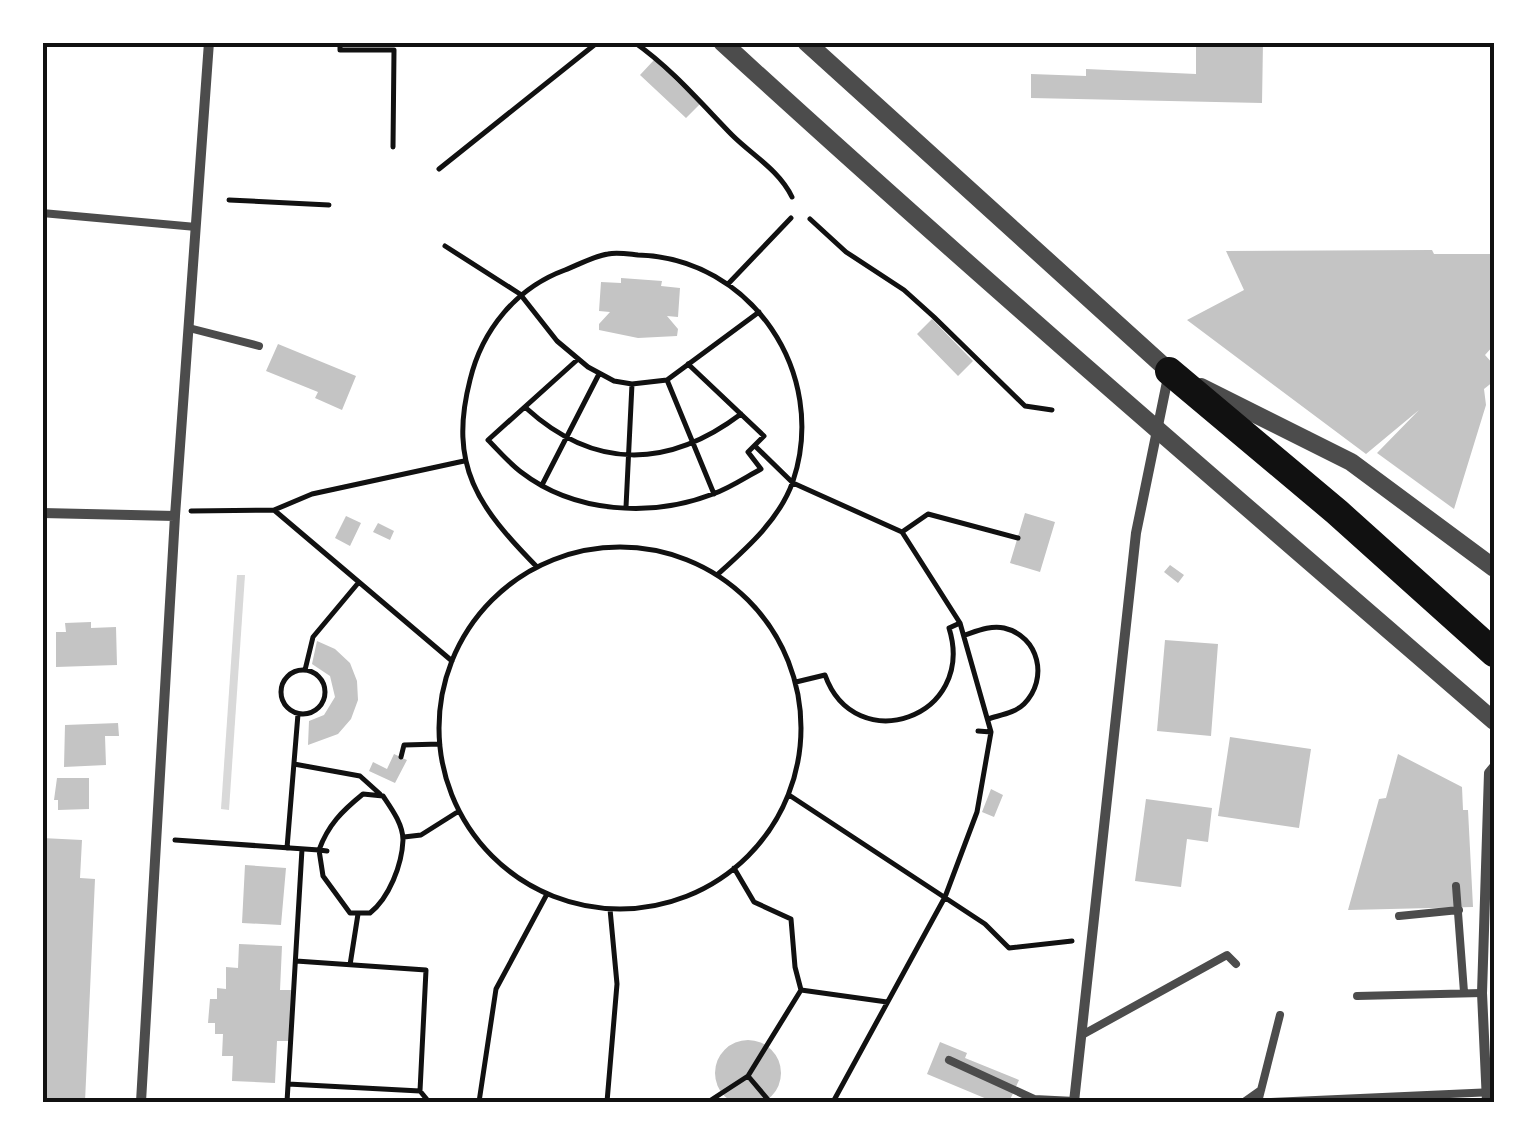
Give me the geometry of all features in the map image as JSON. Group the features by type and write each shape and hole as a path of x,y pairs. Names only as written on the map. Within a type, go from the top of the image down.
{"highway":[{"path":"1169,371 1337,512 1494,654"}],"street":[{"path":"140,1102 174,516 209,42"},
{"path":"722,42 1158,434 1494,721"},
{"path":"806,42 1169,371 1351,462 1494,568"},
{"path":"1074,1102 1136,532 1169,371"},
{"path":"42,513 174,516"},
{"path":"1489,1096 1482,993 1489,773 1494,767"}],"lane":[{"path":"42,214 196,227"},
{"path":"188,328 258,346"},
{"path":"1456,886 1464,992"},
{"path":"1400,916 1459,910"},
{"path":"1082,1035 1228,956 1236,964"},
{"path":"1357,996 1482,993"},
{"path":"1258,1102 1280,1016"},
{"path":"949,1060 1034,1098 1074,1102"},
{"path":"1244,1102 1261,1090"},
{"path":"1275,1102 1489,1096"}],"path":[{"path":"340,42 340,50 394,50 393,147"},
{"path":"440,169 598,42"},
{"path":"634,42 656,58 779,176 792,196"},
{"path":"230,200 329,205"},
{"path":"728,284 791,218"},
{"path":"810,219 846,252 904,290 1024,406 1052,410"},
{"path":"444,246 520,294 577,360 599,374 632,384 667,380 760,311"},
{"path":"536,568 496,526 464,461 461,415 475,360 504,311 520,294 554,274 608,254 667,256 728,284 760,311 795,370 803,429 792,483 758,538 718,574"},
{"path":"577,360 488,440 520,472 542,486 592,506 658,507 714,494 762,469 748,452 764,436 688,364"},
{"path":"542,486 599,374"},
{"path":"667,380 714,494"},
{"path":"626,507 632,384"},
{"path":"526,408 578,445 614,455 646,455 694,443 716,433 740,414"},
{"path":"754,446 792,483 902,532 960,623 991,732 977,812 945,896 833,1102"},
{"path":"174,516 199,508 274,510 312,494 464,461"},
{"path":"274,510 452,661"},
{"path":"902,532 928,514 1018,538"},
{"path":"628,546 674,554 718,574 762,615 779,640 796,682 802,739 789,794 775,822 734,868 697,893 654,906 610,910 547,894 512,874 482,846 459,812 446,779 440,744 441,702 452,661 472,624 501,592 536,568 581,551 628,546"},
{"path":"305,670 313,637 359,582"},
{"path":"796,682 826,675 839,699 856,714 876,720 898,720 919,714 937,702 948,683 954,662 949,628 960,623"},
{"path":"965,635 986,628 1004,628 1026,638 1039,660 1037,681 1026,703 988,719"},
{"path":"305,670 321,678 324,699 315,711 298,714 283,702 281,688 288,676 305,670"},
{"path":"288,848 298,714"},
{"path":"978,731 991,732"},
{"path":"400,757 404,745 440,744"},
{"path":"294,764 360,776 383,796 403,837 398,866 370,914 350,913 323,876 326,831 362,794 383,796"},
{"path":"789,794 945,896 985,924 1010,948 1094,938"},
{"path":"403,837 421,835 459,812"},
{"path":"175,840 323,850"},
{"path":"288,1102 302,849"},
{"path":"708,1102 748,1076 801,990 791,919 754,902 734,868"},
{"path":"480,1102 496,989 547,894"},
{"path":"607,1102 617,984 610,910"},
{"path":"350,964 358,914"},
{"path":"296,961 426,970 420,1091 429,1102"},
{"path":"801,990 887,1002"},
{"path":"748,1076 770,1102"},
{"path":"288,1084 420,1091"}],"shaded area":[{"path":"237,575 245,575 229,810 221,809"}],"building":[{"path":"1196,42 1263,42 1262,103 1031,98 1031,74 1086,76 1086,69 1196,74"},
{"path":"654,60 700,104 686,118 640,75"},
{"path":"1432,250 1434,254 1494,254 1494,345 1485,355 1494,365 1494,381 1484,389 1486,405 1454,509 1377,453 1419,410 1366,454 1187,320 1244,290 1226,251"},
{"path":"621,278 662,281 661,286 680,288 678,317 667,316 678,329 677,336 638,338 599,330 599,324 610,312 599,311 601,282 621,283"},
{"path":"932,319 973,361 958,376 917,334"},
{"path":"278,344 356,376 342,410 315,398 318,392 266,371"},
{"path":"1025,513 1055,522 1040,572 1010,563"},
{"path":"346,516 361,523 350,546 335,538"},
{"path":"378,523 394,531 390,540 373,532"},
{"path":"1170,565 1184,575 1178,583 1164,572"},
{"path":"91,622 91,628 116,627 117,665 56,667 56,632 66,632 65,623"},
{"path":"1165,640 1218,644 1211,736 1157,731"},
{"path":"317,641 335,649 350,663 357,681 358,700 351,719 338,734 308,745 309,721 324,715 335,697 330,676 312,664"},
{"path":"118,723 119,736 105,736 106,765 64,767 65,725"},
{"path":"1230,737 1311,749 1299,828 1218,816"},
{"path":"394,754 407,760 395,783 369,771 373,762 387,769"},
{"path":"1398,754 1462,787 1463,810 1468,810 1473,907 1348,910 1379,799 1386,798"},
{"path":"57,778 89,778 89,809 58,810 58,800 54,800"},
{"path":"991,789 1003,795 994,817 982,812"},
{"path":"1146,799 1212,808 1208,842 1187,839 1181,887 1135,881"},
{"path":"42,838 82,840 80,878 95,879 85,1102 42,1102"},
{"path":"245,865 286,868 281,925 242,923"},
{"path":"239,944 282,946 280,990 292,990 289,1041 277,1041 275,1083 232,1081 233,1056 222,1056 223,1034 215,1034 215,1023 208,1023 210,999 217,999 217,988 226,989 226,967 238,968"},
{"path":"748,1040 771,1050 781,1073 771,1096 748,1106 725,1096 715,1073 725,1050"},
{"path":"940,1042 967,1053 965,1058 1019,1080 1009,1102 994,1102 927,1074"}]}
